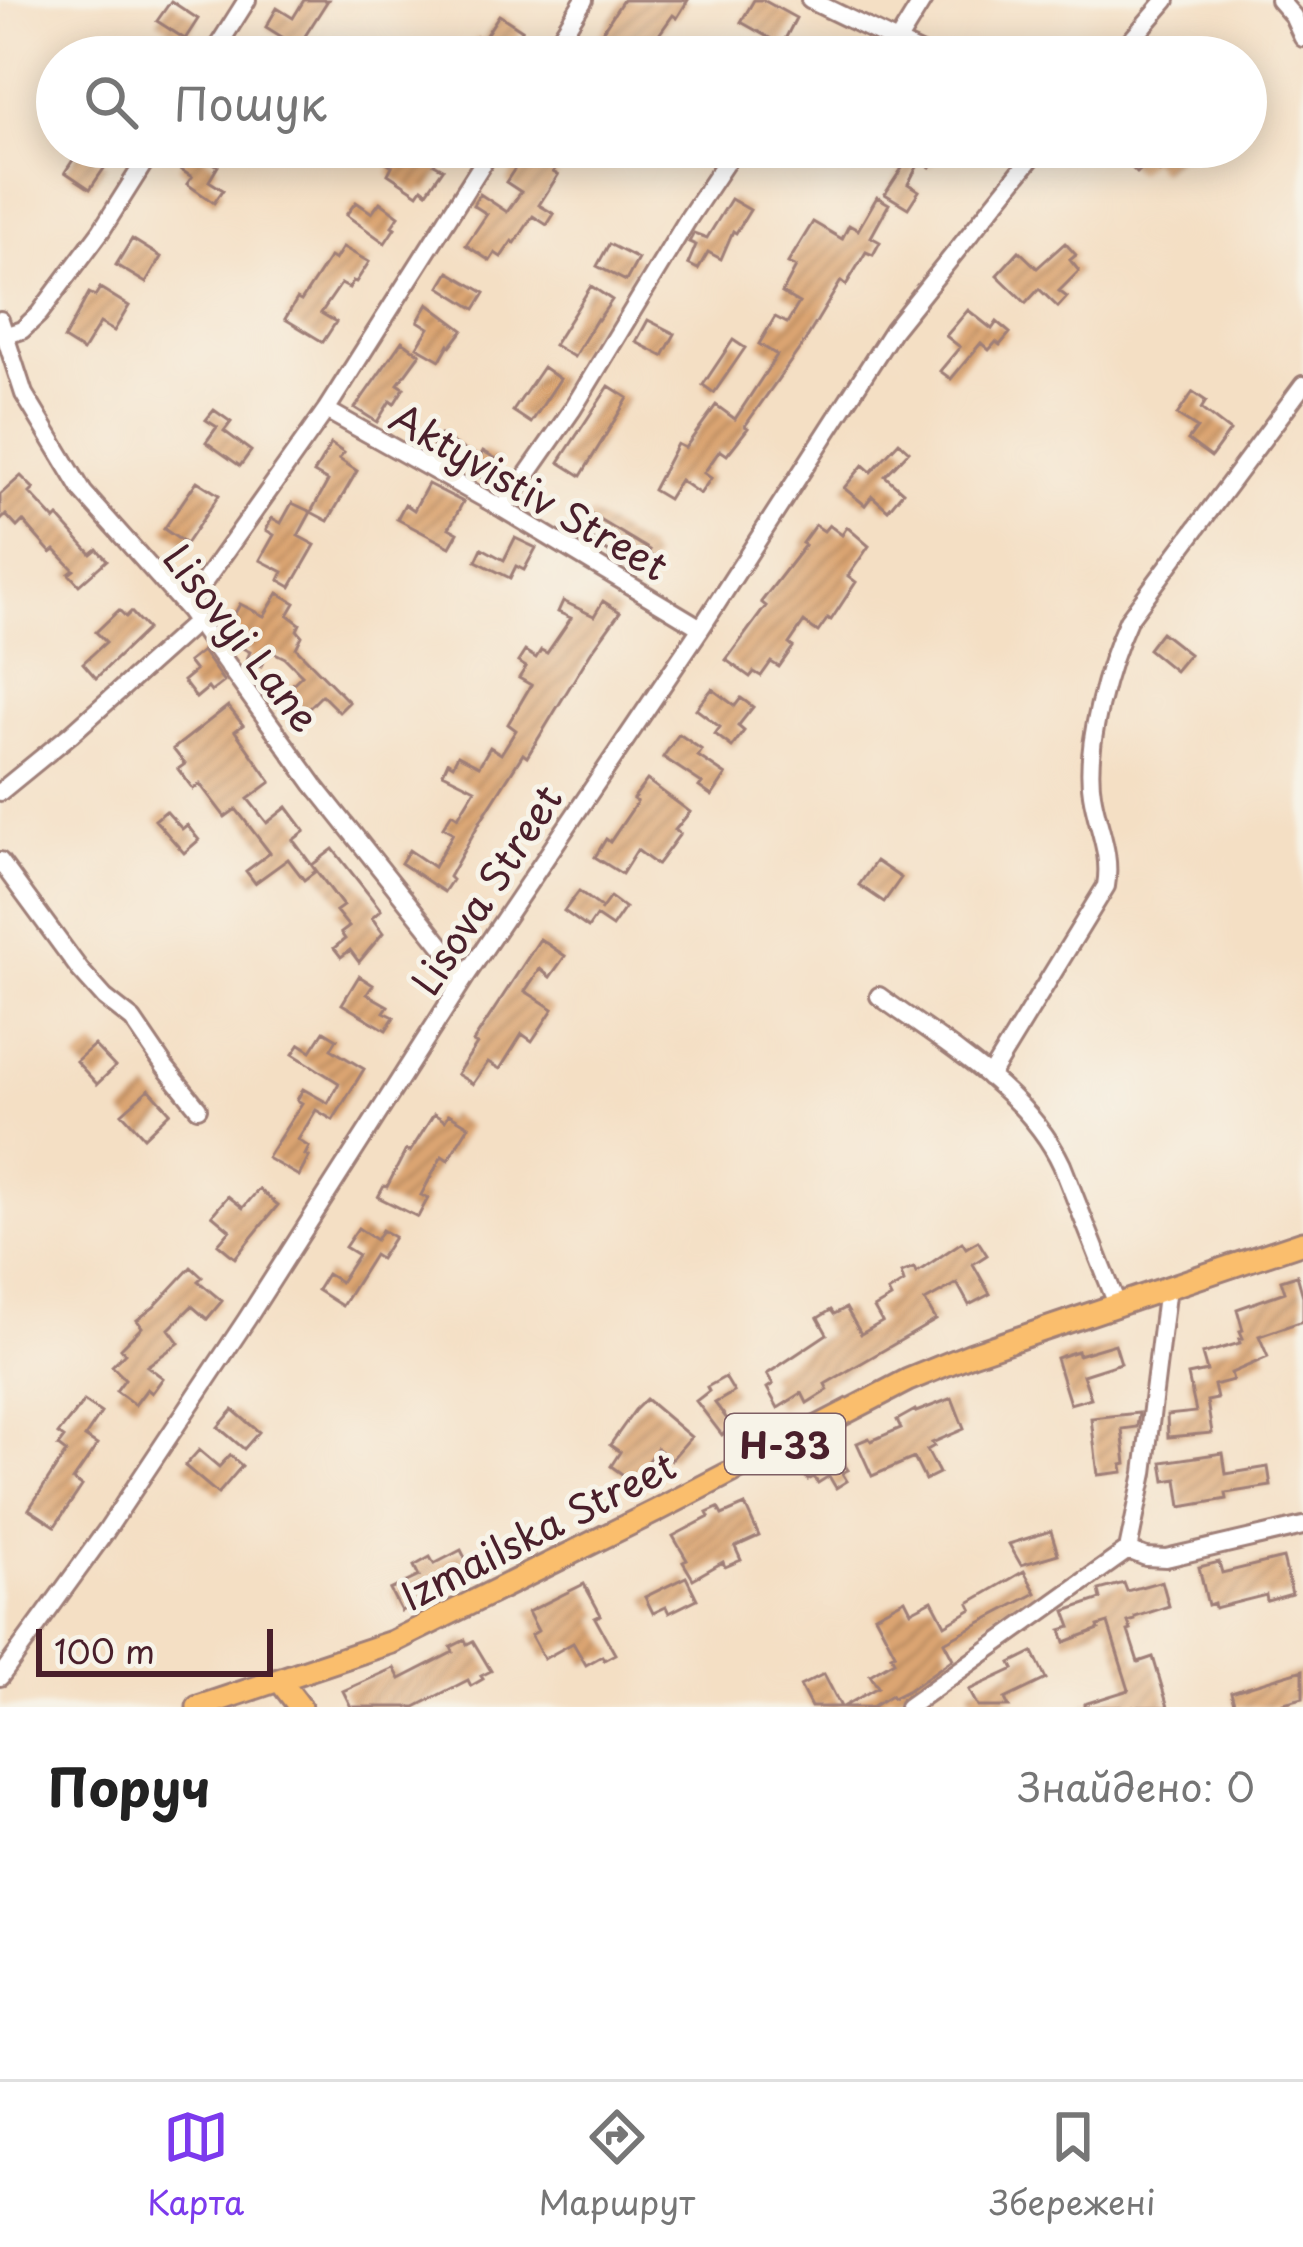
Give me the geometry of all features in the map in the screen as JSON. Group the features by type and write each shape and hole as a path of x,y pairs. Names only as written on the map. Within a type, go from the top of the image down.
{"main road":[{"name":"Izmailska Street","path":"198,1707 392,1642 908,1381 989,1347 1303,1242"},
{"path":"280,1681 300,1707"}],"street":[{"path":"224,36 247,0"},
{"path":"561,36 584,0"},
{"path":"810,0 887,36"},
{"path":"901,36 923,0"},
{"path":"1135,36 1166,0"},
{"path":"1279,0 1303,38"},
{"path":"2,328 22,330 39,314 140,168"},
{"name":"Aktyvistiv Street","path":"0,792 71,734 192,616 194,596 326,410 480,168"},
{"path":"503,509 572,410 722,168"},
{"name":"Lisova Street","path":"0,1677 106,1532 893,330 1023,168"},
{"name":"Lisovyi Lane","path":"2,328 24,394 83,492 192,616 314,785 466,976"},
{"path":"989,1077 1106,886 1107,850 1090,776 1096,724 1113,653 1128,620 1303,385"},
{"name":"Aktyvistiv Street","path":"326,410 701,628"},
{"path":"0,861 80,970 133,1020 198,1108"},
{"path":"879,996 989,1077 1037,1122 1052,1143 1117,1304"},
{"path":"908,1707 1129,1550 1144,1473 1167,1287"},
{"path":"1129,1550 1166,1558 1303,1526"}],"building":[{"path":"304,0 328,0 305,36 280,36 266,27 277,8 293,18"},
{"path":"623,0 688,0 658,36 599,36"},
{"path":"754,0 796,18 787,36 766,36 741,22"},
{"path":"171,1 198,19 187,36 157,21"},
{"path":"499,15 522,30 518,36 485,36"},
{"path":"68,168 104,168 90,189 65,172"},
{"path":"178,168 217,168 209,181 223,190 214,203 187,184 192,177"},
{"path":"391,168 443,169 427,192 422,188 418,194 388,174"},
{"path":"515,168 556,168 553,172 558,175 539,205 554,214 547,225 533,216 515,243 490,261 466,245 487,214 473,205 480,194 507,212 521,192 506,182"},
{"path":"902,168 916,168 908,184 919,191 908,208 885,194"},
{"path":"877,197 889,204 871,237 880,242 873,255 866,252 846,285 841,281 745,426 748,428 727,455 720,450 704,473 711,478 700,494 680,480 668,499 653,490 677,444 685,448 716,405 735,419 777,355 759,344 775,317 787,323 799,303 782,293 796,267 788,263 813,222 842,239 849,225 858,230"},
{"path":"731,199 750,210 733,231 721,259 708,252 698,269 688,264 696,245 689,242 694,233 707,238"},
{"path":"356,202 372,213 380,202 399,216 385,243 346,215"},
{"path":"132,239 161,257 146,283 116,265"},
{"path":"1065,243 1076,255 1070,260 1079,271 1059,291 1067,297 1058,307 1039,289 1026,303 997,275 1019,251 1037,268"},
{"path":"609,244 638,259 626,281 597,266"},
{"path":"343,247 369,262 349,288 341,284 321,313 336,322 323,342 285,319 330,257 335,260"},
{"path":"449,272 485,293 475,309 440,287"},
{"path":"591,286 612,300 574,357 554,345"},
{"path":"100,288 129,306 114,331 100,323 83,351 64,339 89,293 95,296"},
{"path":"428,304 463,330 440,360 417,347 429,328 418,321"},
{"path":"968,310 992,329 997,322 1010,333 989,350 981,343 951,379 940,371 960,347 946,336"},
{"path":"648,320 675,334 663,356 636,342"},
{"path":"733,340 745,348 714,393 703,385"},
{"path":"402,341 420,354 398,384 404,388 394,404 390,401 377,422 355,408"},
{"path":"543,367 560,379 531,423 513,411"},
{"path":"609,386 628,398 581,476 559,462"},
{"path":"1193,392 1206,401 1201,409 1230,431 1211,457 1188,440 1197,428 1177,415"},
{"path":"214,410 231,422 224,431 251,451 240,466 206,442 217,427 206,420"},
{"path":"440,435 474,456 480,457 483,451 500,461 487,481 433,448"},
{"path":"899,442 909,451 885,476 903,492 888,510 872,496 865,505 844,488 863,465 871,472"},
{"path":"331,444 344,453 339,459 357,471 328,521 311,512 328,481 314,473"},
{"path":"21,476 55,520 58,517 91,554 97,549 107,560 79,585 69,574 74,570 55,550 51,553 23,521 17,527 6,515 0,521 0,495"},
{"path":"197,481 219,495 186,544 164,529"},
{"path":"428,484 463,502 449,528 458,533 450,547 397,519 405,504 414,510"},
{"path":"292,503 311,512 298,536 315,545 291,587 279,580 283,572 260,560 274,535 266,530 272,518 281,523"},
{"path":"590,514 650,550 655,558 646,571 632,562 628,568 610,556 605,546 580,533"},
{"path":"815,525 824,531 829,525 842,535 847,527 869,546 848,576 856,582 818,632 804,622 779,667 771,662 761,676 754,672 750,677 726,660 766,606 761,602"},
{"path":"515,538 536,548 524,570 516,566 510,578 476,561 482,548 504,560"},
{"path":"278,593 295,603 288,615 300,624 297,630 302,636 296,648 349,702 339,712 322,695 299,718 279,697 302,675 269,650 261,666 247,659 250,652 231,642 234,636 225,632 240,604 264,616"},
{"path":"563,601 594,616 603,601 620,612 481,820 444,892 401,863 409,850 434,867 453,833 443,827 452,813 458,817 475,789 443,773 448,762 453,765 458,755 479,766 490,747 501,754 516,730 508,724 531,685 519,678 526,667 518,662 525,651 536,658 541,650 547,653 571,618 558,612"},
{"path":"119,610 126,617 131,612 147,629 96,678 83,663 106,642 96,632"},
{"path":"1161,632 1189,654 1175,671 1148,649"},
{"path":"202,651 224,682 196,698 183,681 195,671 188,662"},
{"path":"712,689 735,706 741,698 753,707 738,726 744,731 732,747 715,734 720,727 696,709"},
{"path":"228,706 243,725 235,731 271,782 248,799 267,823 287,807 305,831 293,840 316,871 304,880 288,859 255,883 246,871 270,853 236,809 225,817 200,784 193,789 178,769 185,764 173,749"},
{"path":"679,734 702,750 698,756 726,775 712,796 699,787 702,783 663,757"},
{"path":"647,780 690,812 657,865 637,850 622,874 595,857 606,839 610,842"},
{"path":"166,811 199,840 184,853 155,820"},
{"path":"333,849 381,910 372,918 383,933 359,962 350,950 341,957 334,948 345,939 341,933 349,927 336,911 343,906 312,865"},
{"path":"876,861 901,878 884,902 859,885"},
{"path":"579,891 600,911 610,897 625,908 612,927 596,916 588,928 564,911"},
{"path":"540,939 565,956 550,977 540,969 525,991 553,1009 532,1041 522,1034 500,1069 488,1062 473,1084 457,1074"},
{"path":"359,976 373,985 367,994 388,1006 384,1012 394,1017 386,1030 342,1004"},
{"path":"324,1031 337,1039 331,1049 364,1069 333,1120 316,1110 298,1140 309,1147 299,1176 267,1158 302,1103 297,1100 303,1089 328,1103 339,1083 293,1054 300,1044 311,1051"},
{"path":"94,1045 115,1067 97,1084 76,1061"},
{"path":"149,1089 170,1112 144,1137 122,1113"},
{"path":"434,1114 445,1121 449,1114 469,1126 448,1160 442,1156 421,1195 428,1198 418,1217 378,1197"},
{"path":"259,1189 278,1205 235,1258 218,1244 230,1230 212,1215 228,1196 243,1208"},
{"path":"358,1228 376,1240 382,1230 394,1237 380,1259 374,1255 342,1306 317,1290 327,1274 340,1282 358,1255 345,1247"},
{"path":"978,1241 987,1255 973,1264 990,1294 969,1305 957,1283 925,1301 936,1320 825,1384 828,1390 807,1403 802,1393 778,1408 767,1388 773,1384 767,1374 827,1334 818,1318 846,1308 861,1334 882,1322 874,1308 904,1282 901,1273 914,1268 916,1273 962,1242 966,1248"},
{"path":"191,1267 202,1277 198,1281 222,1301 207,1319 192,1306 169,1329 179,1343 147,1366 163,1378 135,1405 116,1391 125,1379 112,1366 125,1353 121,1348 142,1327 137,1320"},
{"path":"1297,1275 1303,1321 1259,1336 1268,1357 1231,1373 1233,1380 1214,1385 1217,1399 1207,1401 1212,1433 1168,1437 1167,1415 1196,1412 1188,1375 1207,1371 1202,1354 1243,1338 1237,1309 1285,1292 1281,1280"},
{"path":"1115,1344 1121,1363 1083,1375 1091,1398 1070,1404 1056,1358"},
{"path":"725,1377 734,1392 715,1403 733,1427 722,1435 696,1401 709,1391 707,1387"},
{"path":"952,1398 964,1429 932,1443 927,1450 939,1473 925,1480 914,1458 872,1476 857,1443 901,1428 897,1420"},
{"path":"646,1399 691,1437 671,1460 657,1448 633,1482 611,1466 620,1452 610,1445"},
{"path":"84,1401 101,1413 85,1437 97,1445 73,1480 82,1486 55,1526 29,1509 66,1452 58,1446 64,1438 58,1434"},
{"path":"233,1410 259,1432 244,1449 218,1427"},
{"path":"1139,1413 1137,1427 1122,1429 1123,1472 1098,1475 1091,1418"},
{"path":"833,1448 848,1470 842,1473 847,1481 836,1488 829,1476 818,1483 814,1477 808,1480 801,1469"},
{"path":"199,1450 219,1467 230,1455 242,1466 218,1494 185,1466"},
{"path":"1223,1453 1226,1474 1268,1467 1271,1486 1181,1507 1177,1479 1165,1481 1162,1462"},
{"path":"745,1505 759,1536 735,1547 741,1560 725,1567 723,1562 693,1579 673,1536 718,1508 722,1515"},
{"path":"1051,1531 1058,1554 1021,1565 1009,1544"},
{"path":"461,1550 466,1560 476,1556 482,1568 451,1584 450,1580 401,1611 390,1590 419,1576 414,1566 430,1557 434,1564"},
{"path":"1283,1558 1292,1594 1267,1601 1266,1595 1215,1608 1214,1603 1208,1605 1199,1567 1219,1562 1222,1573"},
{"path":"1024,1571 1036,1593 944,1642 953,1659 893,1698 872,1707 843,1707 878,1687 870,1675 894,1661 891,1655 895,1653 875,1615 905,1599 911,1611 932,1600 945,1625 972,1609 969,1603"},
{"path":"686,1577 697,1599 669,1613 666,1607 653,1613 645,1597"},
{"path":"1162,1581 1169,1606 1135,1617 1128,1622 1128,1631 1138,1662 1153,1657 1168,1707 1084,1707 1129,1690 1108,1623 1065,1642 1061,1630 1071,1627 1065,1611 1101,1599 1099,1590 1124,1583 1127,1591"},
{"path":"584,1584 601,1615 595,1618 615,1654 586,1665 573,1643 544,1659 531,1635 538,1631 528,1612"},
{"path":"465,1640 467,1644 473,1641 491,1671 471,1686 468,1680 415,1707 351,1707 343,1691 394,1668 400,1679 453,1652 451,1647"},
{"path":"1033,1652 1046,1679 1005,1699 1009,1707 978,1707 969,1690 1014,1669 1011,1663"},
{"path":"1303,1670 1303,1698 1283,1703 1284,1707 1235,1707 1231,1692"},
{"path":"824,1674 841,1707 811,1707 800,1686"}]}
